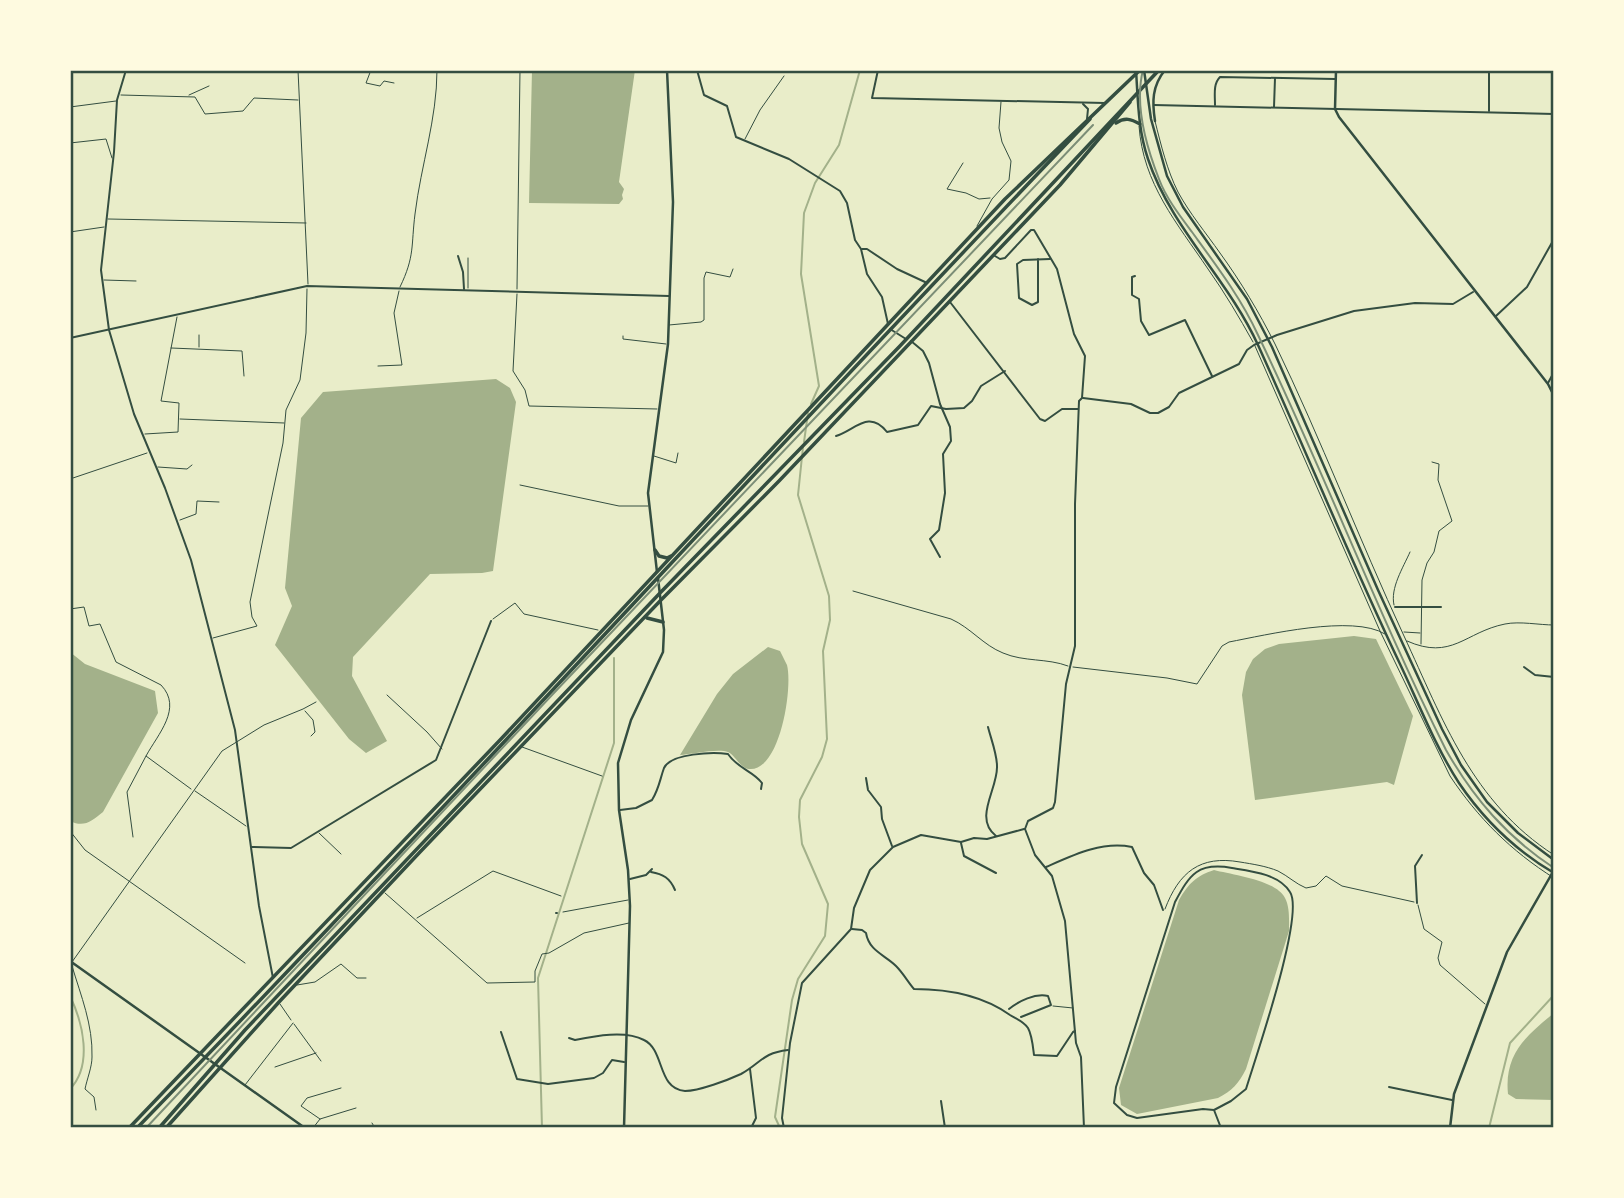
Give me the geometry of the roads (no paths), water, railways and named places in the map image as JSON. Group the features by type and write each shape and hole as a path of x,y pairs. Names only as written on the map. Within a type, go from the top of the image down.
{"main road":[{"path":"626,1127 625,1034 630,900 619,810 618,763 631,720 663,652 661,600 648,493 669,325 673,202 667,70"},
{"path":"159,1128 661,600 779,481 906,340 1159,70"},
{"path":"1155,121 1155,88 1165,70"},
{"path":"1336,70 1335,109 1339,117 1548,384 1554,396"},
{"path":"1138,71 1146,84 1153,128 1167,176 1183,207 1247,299 1270,339 1442,729 1474,784 1494,810 1518,833 1554,857"},
{"path":"1138,71 1140,124 1148,160 1170,208 1239,308 1385,634 1444,757 1468,795 1508,840 1553,874 1518,931 1487,1005 1452,1100 1450,1128"},
{"path":"129,1128 338,918 659,579 889,326 1138,71"},
{"path":"1107,132 1137,92"},
{"path":"889,326 975,231 1106,103"},
{"path":"166,1128 245,1030 660,593 912,341 994,255 1068,177 1118,113"},
{"path":"1100,138 1122,119 1130,119 1140,124"},
{"path":"952,256 974,239"},
{"path":"976,266 994,255"},
{"path":"137,1128 273,978 774,445 839,380"},
{"path":"747,474 775,451"},
{"path":"655,550 659,556 667,558 673,555"},
{"path":"665,571 675,578"},
{"path":"639,599 647,597 650,604"},
{"path":"645,618 652,617 663,622"},
{"path":"538,699 557,687"},
{"path":"338,918 345,903"},
{"path":"71,962 305,1128"}],"street":[{"path":"126,70 117,100 113,160 104,227 102,280 109,330 127,393 177,521 212,638 237,742 259,906 273,978"},
{"path":"696,70 704,95 727,106 736,137 789,159 840,191 847,203 855,240 861,249 867,274 882,297 889,326 906,340 912,341 923,351 929,362 950,427 951,441 943,454 945,494 939,530 930,540 940,558"},
{"path":"878,70 872,98 1106,103"},
{"path":"1489,70 1489,112"},
{"path":"1215,106 1215,87 1220,77 1336,79"},
{"path":"1274,107 1275,77"},
{"path":"1082,103 1088,109 1087,119"},
{"path":"1153,105 1554,114"},
{"path":"994,255 1000,259 1004,258 1034,230 1057,269 1074,334 1085,356 1082,398 1079,401 1075,504 1075,646 1066,684 1053,808 1028,821 1025,829 1035,855 1052,876 1065,920 1075,1031 1081,1057 1084,1128"},
{"path":"1495,317 1527,287 1554,240"},
{"path":"861,249 867,249 897,269 926,283"},
{"path":"458,256 466,290"},
{"path":"1038,259 1038,302 1032,305 1019,298 1016,268 1021,260 1038,259 1051,259"},
{"path":"1135,276 1132,277 1130,289 1132,295 1139,299 1141,321 1149,335 1185,320 1212,377"},
{"path":"70,338 307,286 670,296"},
{"path":"1082,398 1131,404 1154,414 1169,407 1179,393 1240,364 1247,350 1255,344 1354,311 1415,303 1454,304 1475,291"},
{"path":"950,301 1041,420 1047,420 1062,409 1079,409"},
{"path":"835,436 860,423 871,421 881,425 887,432 918,425 931,406 964,408 981,386 1004,372"},
{"path":"1548,384 1554,372"},
{"path":"1395,607 1441,607"},
{"path":"251,847 290,848 436,760 491,621"},
{"path":"1524,667 1535,675 1554,677"},
{"path":"988,727 997,768 988,802 986,823 996,836"},
{"path":"619,810 636,808 652,800 657,793 665,765 686,755 728,754 743,770 756,775 762,783 761,789"},
{"path":"866,778 868,790 881,807 882,819 893,847"},
{"path":"785,1128 782,1118 789,1050 802,983 850,929 854,908 870,870 893,847 921,835 961,842 1025,829"},
{"path":"961,842 964,856 996,873"},
{"path":"1045,868 1085,850 1113,845 1132,848 1144,873 1154,885 1163,910"},
{"path":"1417,903 1415,866 1422,855"},
{"path":"1219,865 1255,872 1282,882 1292,894 1293,912 1284,958 1246,1089 1213,1110 1137,1118 1127,1115 1114,1103 1116,1087 1175,902 1187,879 1202,867 1219,865"},
{"path":"629,880 651,870 663,874 675,890"},
{"path":"850,929 866,933 869,944 883,958 893,963 914,989 935,989 967,995 993,1003 1018,1019 1028,1029 1034,1055 1057,1056 1075,1031"},
{"path":"1009,1009 1015,1004 1042,995 1048,996 1051,1006 1021,1017"},
{"path":"501,1032 517,1079 542,1083 594,1078 603,1073 604,1067 612,1060 625,1062"},
{"path":"569,1038 575,1040 625,1034 645,1040 651,1046 668,1082 674,1088 687,1091 743,1073 764,1056 789,1050"},
{"path":"750,1068 756,1118 751,1128"},
{"path":"1389,1087 1452,1100"},
{"path":"941,1101 945,1128"},
{"path":"1213,1110 1221,1128"}],"lane":[{"path":"212,638 257,626 252,617 250,602 283,443 286,410 300,380 306,333 307,286 298,70"},
{"path":"371,70 366,83 380,86 384,81 394,83"},
{"path":"378,366 402,365 394,313 413,255 415,214 437,99 437,70"},
{"path":"520,70 517,292 513,370 525,390 529,406 659,409"},
{"path":"744,141 760,110 784,76"},
{"path":"187,96 209,86"},
{"path":"119,96 195,97 205,114 243,111 254,98 299,100"},
{"path":"70,107 117,100"},
{"path":"975,231 992,199 1009,180 1011,167 999,128 1001,102"},
{"path":"1155,121 1164,156 1178,190 1241,283 1270,339"},
{"path":"70,143 106,139 109,155 113,160"},
{"path":"963,163 947,189 979,199 992,199"},
{"path":"106,219 306,223"},
{"path":"70,232 104,227"},
{"path":"466,290 468,258"},
{"path":"669,325 704,320 706,272 730,277 733,269"},
{"path":"102,280 136,281"},
{"path":"143,434 178,432 180,403 161,401 177,315"},
{"path":"198,349 199,335"},
{"path":"623,336 623,339 668,344"},
{"path":"1255,344 1380,631 1440,757 1462,794 1495,833 1523,858 1553,874"},
{"path":"171,348 242,351 244,376"},
{"path":"178,419 285,423"},
{"path":"70,480 150,453"},
{"path":"653,454 676,463 678,453"},
{"path":"1420,646 1422,580 1427,563 1434,552 1439,531 1452,521 1438,480 1439,464 1432,461"},
{"path":"156,467 187,469 192,465"},
{"path":"520,485 619,506 649,506"},
{"path":"177,521 196,514 197,501 219,502"},
{"path":"1395,607 1392,597 1410,552"},
{"path":"853,591 951,620 972,631 992,648 1017,658 1196,684 1222,646 1229,642 1341,625 1362,625 1385,634"},
{"path":"491,621 515,603 524,614 602,631"},
{"path":"70,609 86,608 89,626 100,624 117,662 161,685 169,695 171,710 127,792 133,836"},
{"path":"1406,640 1420,646 1448,647 1505,624 1554,625"},
{"path":"1400,632 1421,633"},
{"path":"1400,632 1448,732 1475,779 1507,818 1554,857"},
{"path":"387,695 442,749"},
{"path":"96,1110 94,1097 85,1089 92,1059 91,1031 71,962 222,751 264,725 316,702"},
{"path":"303,709 313,720 315,732 311,736"},
{"path":"521,747 602,776"},
{"path":"146,756 248,827"},
{"path":"70,831 85,850 245,963"},
{"path":"318,832 341,854"},
{"path":"1163,910 1186,873 1202,863 1220,860 1276,870 1306,888 1316,886 1326,877 1342,886 1411,900 1417,903 1424,929 1442,942 1438,958 1440,965 1487,1005"},
{"path":"414,920 494,871 561,896"},
{"path":"383,892 487,984 535,982 535,971 542,954 549,953 584,933 630,923"},
{"path":"563,912 630,900"},
{"path":"295,985 315,982 341,964 353,976 366,978"},
{"path":"279,1002 321,1061"},
{"path":"1051,1006 1074,1008"},
{"path":"245,1085 293,1023"},
{"path":"275,1067 316,1053"},
{"path":"320,1119 301,1105 307,1098 341,1088"},
{"path":"313,1128 320,1119 356,1108"},
{"path":"372,1123 375,1128"}],"waterway":[{"path":"811,404 819,386 801,274 804,213 815,183 839,145 860,70"},
{"path":"804,442 808,413"},
{"path":"780,1128 775,1117 792,1000 798,979 825,936 828,904 802,844 799,817 800,800 822,757 827,739 823,651 830,620 829,596 798,495 803,447"},
{"path":"542,1128 538,978 614,743 614,658"},
{"path":"1489,1128 1510,1043 1554,995"},
{"path":"70,996 79,1019 84,1044 82,1068 70,1089"},
{"path":"379,1128 423,1128"},
{"path":"536,1128 607,1128"}],"railway":[{"path":"1143,70 1140,97 1143,125 1162,186 1169,200 1228,282 1251,321 1446,750 1468,785 1493,816 1521,843 1554,868"},
{"path":"146,1128 1093,125"}]}
